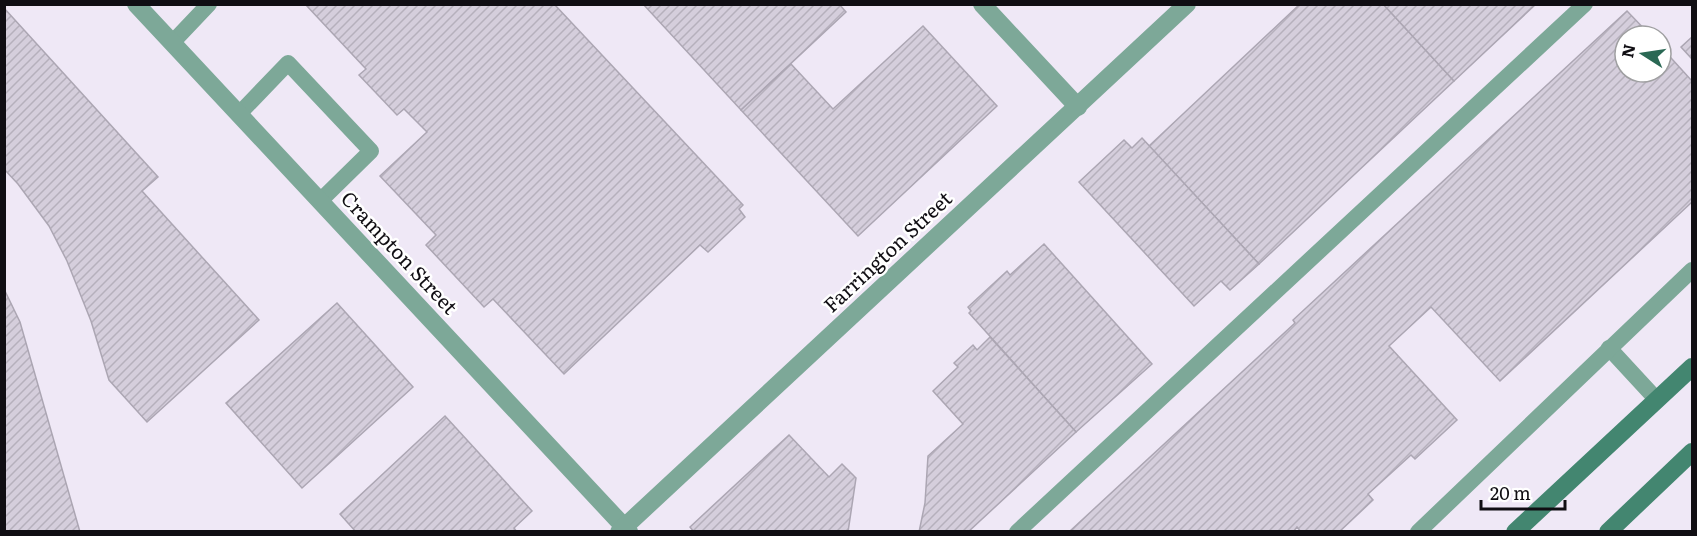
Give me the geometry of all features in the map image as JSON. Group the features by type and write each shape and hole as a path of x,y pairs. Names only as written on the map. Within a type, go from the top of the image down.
{"main road":[{"path":"1515,531 1692,367"},
{"path":"1612,530 1692,452"}],"street":[{"name":"Crampton Street","path":"136,4 624,530"},
{"path":"982,4 1078,107"},
{"name":"Farrington Street","path":"624,530 1187,4"}],"lane":[{"path":"172,43 209,4"},
{"path":"1017,531 1585,4"},
{"path":"238,114 288,63 356,135 371,151 320,201"},
{"path":"1418,531 1692,270"},
{"path":"1609,348 1657,400"}],"building":[{"path":"305,4 554,4 743,205 739,209 745,217 708,252 700,245 564,374 493,299 484,307 426,245 436,235 380,176 427,132 404,109 397,115 359,75 366,69"},
{"path":"643,4 839,4 846,12 741,110"},
{"path":"1300,4 1383,4 1454,81 1259,264 1149,146"},
{"path":"1383,4 1536,4 1454,81"},
{"path":"4,8 158,177 142,191 259,320 147,422 109,380 91,321 67,261 49,226 4,169"},
{"path":"1627,11 1639,24 1613,24 1613,84 1673,84 1673,60 1692,81 1692,202 1500,381 1431,307 1389,346 1457,420 1415,459 1411,455 1368,494 1373,500 1339,532 1301,532 1297,527 1293,532 1069,532 1295,323 1293,320"},
{"path":"923,26 997,106 858,236 741,110 791,64 833,109"},
{"path":"1692,37 1692,59 1681,47"},
{"path":"1142,138 1259,264 1230,290 1221,281 1194,306 1079,182 1124,140 1132,148"},
{"path":"1044,244 1152,364 1076,432 969,313 971,311 968,307 1007,271 1010,275"},
{"path":"4,289 20,322 80,532 4,532"},
{"path":"337,303 413,387 302,488 226,403"},
{"path":"990,337 1076,432 968,532 919,532 925,503 928,456 963,424 933,391 958,367 954,363 973,345 977,350"},
{"path":"445,416 532,511 514,528 517,532 356,532 340,514"},
{"path":"789,435 829,477 842,464 856,478 848,532 694,532 690,527"}]}
